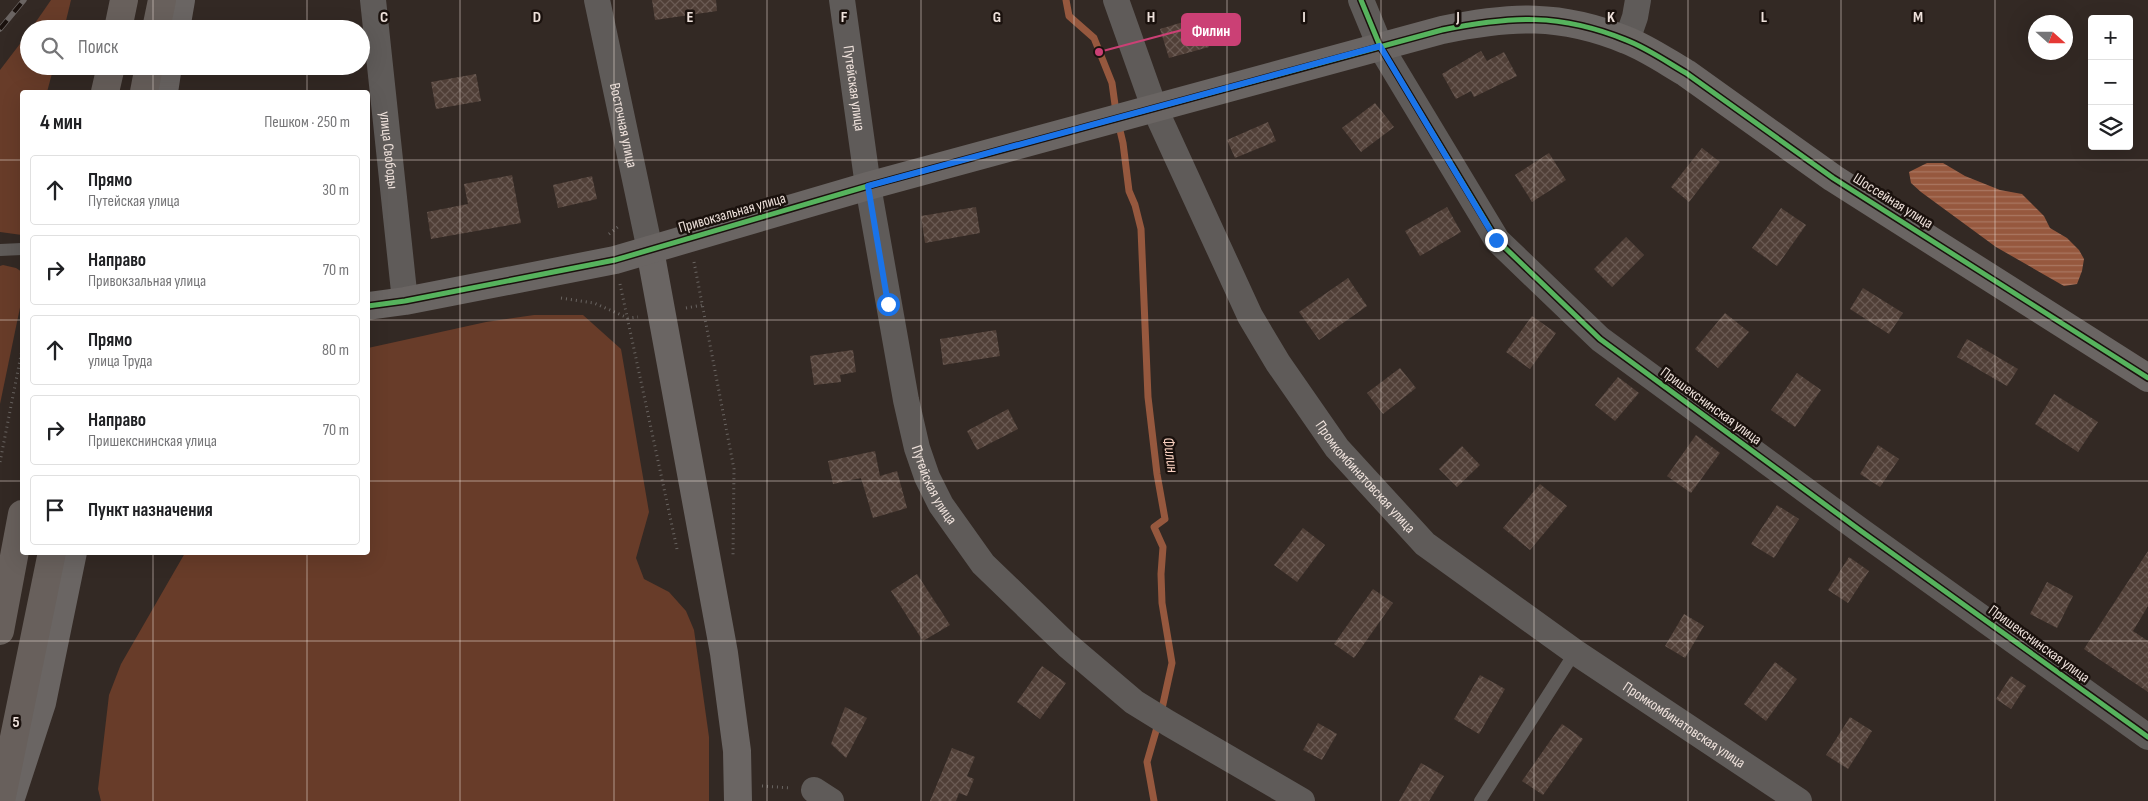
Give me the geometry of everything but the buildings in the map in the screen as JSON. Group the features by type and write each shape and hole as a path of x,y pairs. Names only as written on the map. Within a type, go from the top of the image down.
{"highway":[{"path":"120,20 124,0"},
{"path":"158,20 162,0"},
{"path":"105,90 109,75"},
{"path":"144,90 147,75"},
{"path":"0,631 20,525"},
{"path":"1,801 51,555"}],"street":[{"path":"178,20 181,0"},
{"name":"улица Свободы","path":"373,0 404,301"},
{"name":"Восточная улица","path":"597,0 650,250"},
{"name":"Путейская улица","path":"842,0 868,186 908,409 917,448 927,476 941,505 983,564 1067,645 1134,702 1168,724 1302,801"},
{"name":"Промкомбинатовская улица","path":"1116,0 1141,111 1250,316 1278,362 1337,448 1425,544 1575,652 1799,801"},
{"name":"Пришекснинская улица","path":"1361,0 1380,46 1496,240 1600,339 1861,531 2148,737"},
{"path":"1627,40 1635,17 1638,0"},
{"name":"Шоссейная улица","path":"1380,46 1485,21 1528,18 1570,23 1627,40 1686,73 1833,178 2148,378"},
{"name":"Привокзальная улица","path":"370,306 404,301 615,260 868,186 1380,46"},
{"path":"164,90 167,75"},
{"path":"650,250 724,653 737,752 749,797"},
{"path":"10,801 42,703 72,555"}],"lane":[{"path":"0,250 20,249"},
{"path":"1480,801 1575,652"}],"path":[{"path":"608,234 620,225"},
{"path":"698,281 734,469 733,556"},
{"path":"624,298 679,558"},
{"path":"0,462 20,360"},
{"path":"759,777 760,786"},
{"path":"749,797 760,786"},
{"path":"760,786 822,796"}],"shaded area":[{"path":"51,0 71,0 66,20 37,20"},
{"path":"20,44 20,75 52,75 48,90 20,90 20,235 0,232 0,70"},
{"path":"1927,163 1943,163 1965,176 2000,190 2022,194 2044,216 2050,228 2067,238 2079,250 2084,259 2077,284 2064,286 1996,247 1921,192 1911,183 1909,172"},
{"path":"0,266 16,268 20,271 20,308 0,404"},
{"path":"534,315 583,315 621,349 649,512 636,558 644,579 669,592 686,611 694,630 709,737 709,801 101,801 98,789 109,695 121,664 184,555 370,555 370,348 486,322"}],"waterway":[{"name":"Филин","path":"1066,0 1069,16 1094,38 1112,83 1116,112"},
{"name":"Филин","path":"1118,122 1123,143 1129,191 1135,205 1141,229 1148,397 1157,474 1165,519 1154,527 1163,547 1161,574 1162,603 1172,663 1161,713"},
{"name":"Филин","path":"1154,801 1147,762 1158,724"}],"railway":[{"path":"0,29 24,0"}],"cycle path":[{"path":"1361,0 1380,46 1497,240 1600,339 1861,531 2148,737"},
{"path":"370,306 405,301 615,260 868,186 1442,30 1491,22 1535,20 1557,21 1602,31 1634,43 1657,55 1686,73 1833,178 2148,378"}],"place":[{"name":"Филин","path":"1099,52"}],"route":[{"path":"888,304 868,186 1380,46 1496,240"}]}
